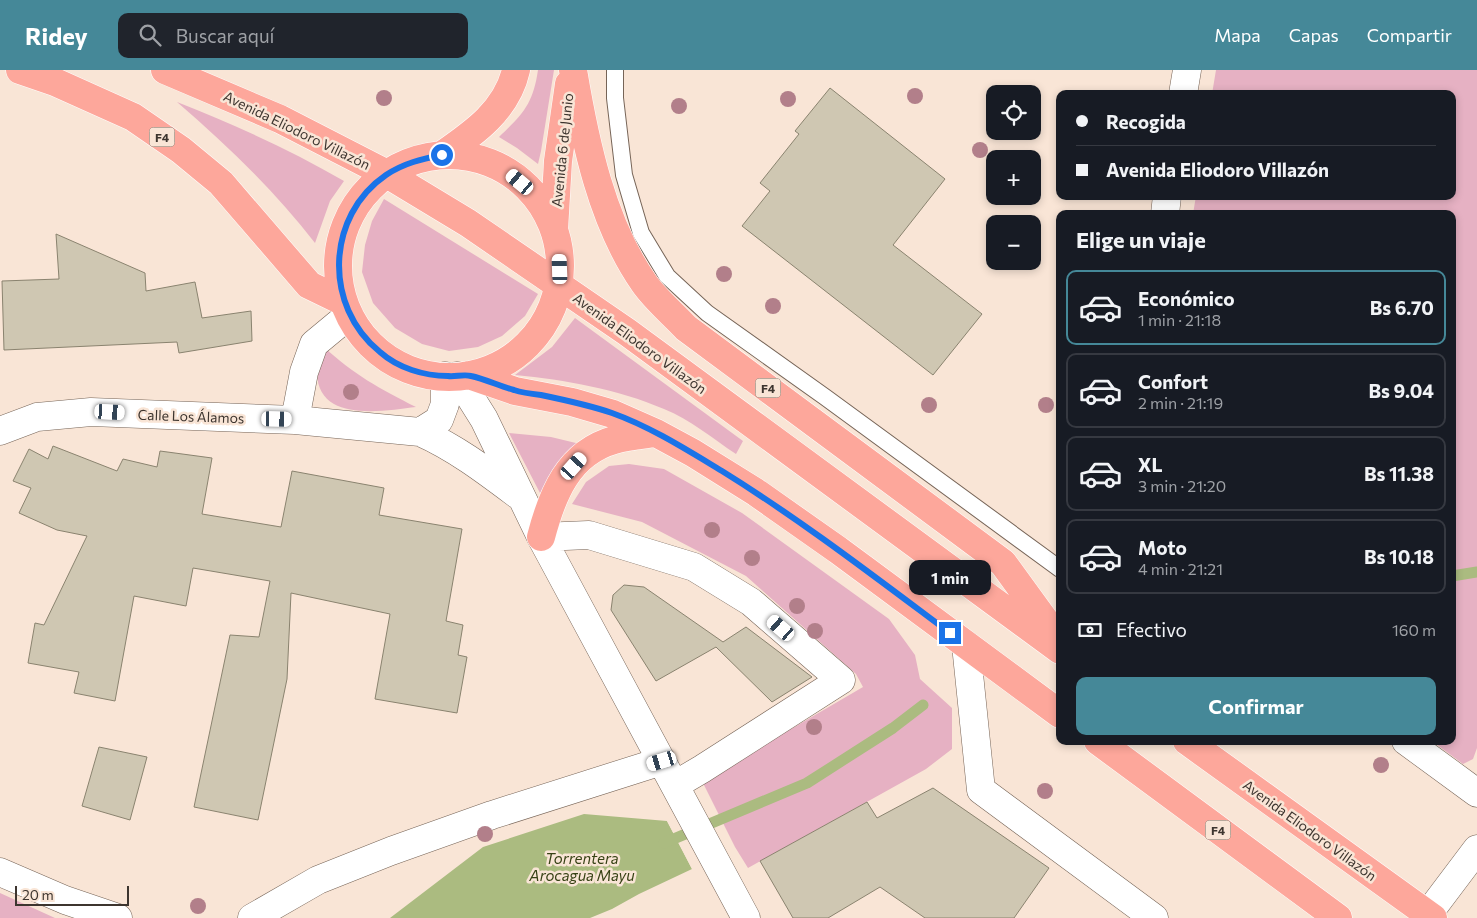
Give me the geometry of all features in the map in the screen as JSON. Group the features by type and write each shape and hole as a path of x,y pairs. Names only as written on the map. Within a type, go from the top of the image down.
{"highway":[{"name":"F4","path":"20,70 55,82 132,118 181,150 221,183 309,285 347,308"},
{"name":"Avenida Eliodoro Villazón","path":"165,70 280,119 387,174 468,223 627,332 1056,647"},
{"name":"F4","path":"442,155 474,133 489,119 503,102 516,70"},
{"name":"F4","path":"572,70 580,110 607,212 623,248 645,284 686,328 1003,563 1056,636"},
{"name":"Avenida 6 de Junio","path":"554,230 561,131 572,70"},
{"name":"F4","path":"457,376 499,364 512,357 530,341 545,322 555,300 560,254 554,230 544,208 529,189 511,174 489,163 466,156 442,155 418,160 387,174 373,186 359,201 347,221 340,244 338,268 347,308 362,335 388,359 421,373 457,376 515,391 572,402 613,414 656,433 757,493 838,550 1056,711"},
{"path":"542,537 548,512 557,489 567,473 581,458 613,440 656,433"},
{"name":"F4","path":"1103,745 1338,918"},
{"name":"Avenida Eliodoro Villazón","path":"1193,745 1431,916"}],"street":[{"path":"1184,90 1187,70"},
{"path":"295,420 304,372 314,344 347,308"},
{"path":"420,432 439,420 457,376"},
{"path":"457,376 484,418 542,537 746,918"},
{"name":"Calle Los Álamos","path":"0,431 37,417 91,412 295,420 420,432 445,443 523,498"},
{"path":"252,918 318,880 391,851 492,815 668,773 702,769 842,680 751,602 694,567 589,535 542,537"},
{"path":"966,645 981,790 1154,918"},
{"path":"1411,745 1477,793"},
{"path":"1431,916 1477,849"},
{"path":"0,872 65,900 118,918"}],"lane":[{"path":"615,70 615,98 624,175 641,233 667,276 707,313 1056,566"}],"shaded area":[{"path":"538,70 554,70 538,164 499,137 526,108 533,92"},
{"path":"1216,70 1477,70 1477,748 1473,759 1463,764 1437,745 1456,745 1456,210 1194,210 1195,200 1456,200 1456,90 1213,90"},
{"path":"177,102 262,138 344,181 330,201 315,243 284,205 250,169"},
{"path":"384,199 538,294 525,316 502,336 478,347 449,351 422,344 395,328 373,303 362,272 365,245 372,221"},
{"path":"575,318 743,441 736,454 683,418 646,402 591,386 515,375 552,347"},
{"path":"324,347 367,380 416,407 370,411 354,410 340,407 328,400 320,389 317,373 318,363"},
{"path":"509,433 551,437 580,444 554,471 540,493"},
{"path":"629,464 664,469 742,513 889,619 915,655 920,679 952,708 952,749 926,769 748,868 735,847 702,781 863,687 856,674 746,576 642,522 572,504 586,482 609,466"},
{"path":"0,893 55,918 0,918"}],"water":[{"name":"Torrentera Arocagua Mayu","path":"584,814 667,821 692,869 590,918 390,918 483,847"}],"pier":[{"path":"669,820 694,868 692,869 667,821"}],"building":[{"path":"830,88 945,179 893,245 982,314 933,375 742,226 770,191 760,183 799,134 795,131"},
{"path":"56,234 145,273 146,291 195,282 202,318 251,311 252,341 179,353 177,342 4,350 2,281 59,279"},
{"path":"53,446 117,471 123,459 157,467 160,451 212,458 202,514 281,527 292,471 384,488 379,515 462,529 446,621 463,625 458,655 467,657 457,713 375,699 390,614 291,593 287,679 258,820 194,807 230,635 259,637 270,581 193,568 186,606 134,596 115,701 74,693 79,672 28,663 35,623 44,625 87,536 57,530 19,513 31,488 13,481 29,449 48,459"},
{"path":"624,585 644,587 723,642 746,627 812,677 772,702 716,647 656,681 611,610 613,595"},
{"path":"99,747 147,757 130,820 82,806"},
{"path":"933,788 1049,868 1014,918 925,918 880,887 828,918 793,918 760,861 867,802 877,818"}],"waterway":[{"name":"Torrentera Arocagua Mayu","path":"1456,575 1477,572"},
{"name":"Torrentera Arocagua Mayu","path":"664,843 807,783 893,728 923,705"}],"route":[{"path":"442,155 418,160 387,174 359,201 347,221 340,244 338,268 341,292 349,315 362,335 379,352 388,359 421,373 445,376 469,375 515,391 572,402 613,414 656,433 693,453 757,493 950,633"}]}
